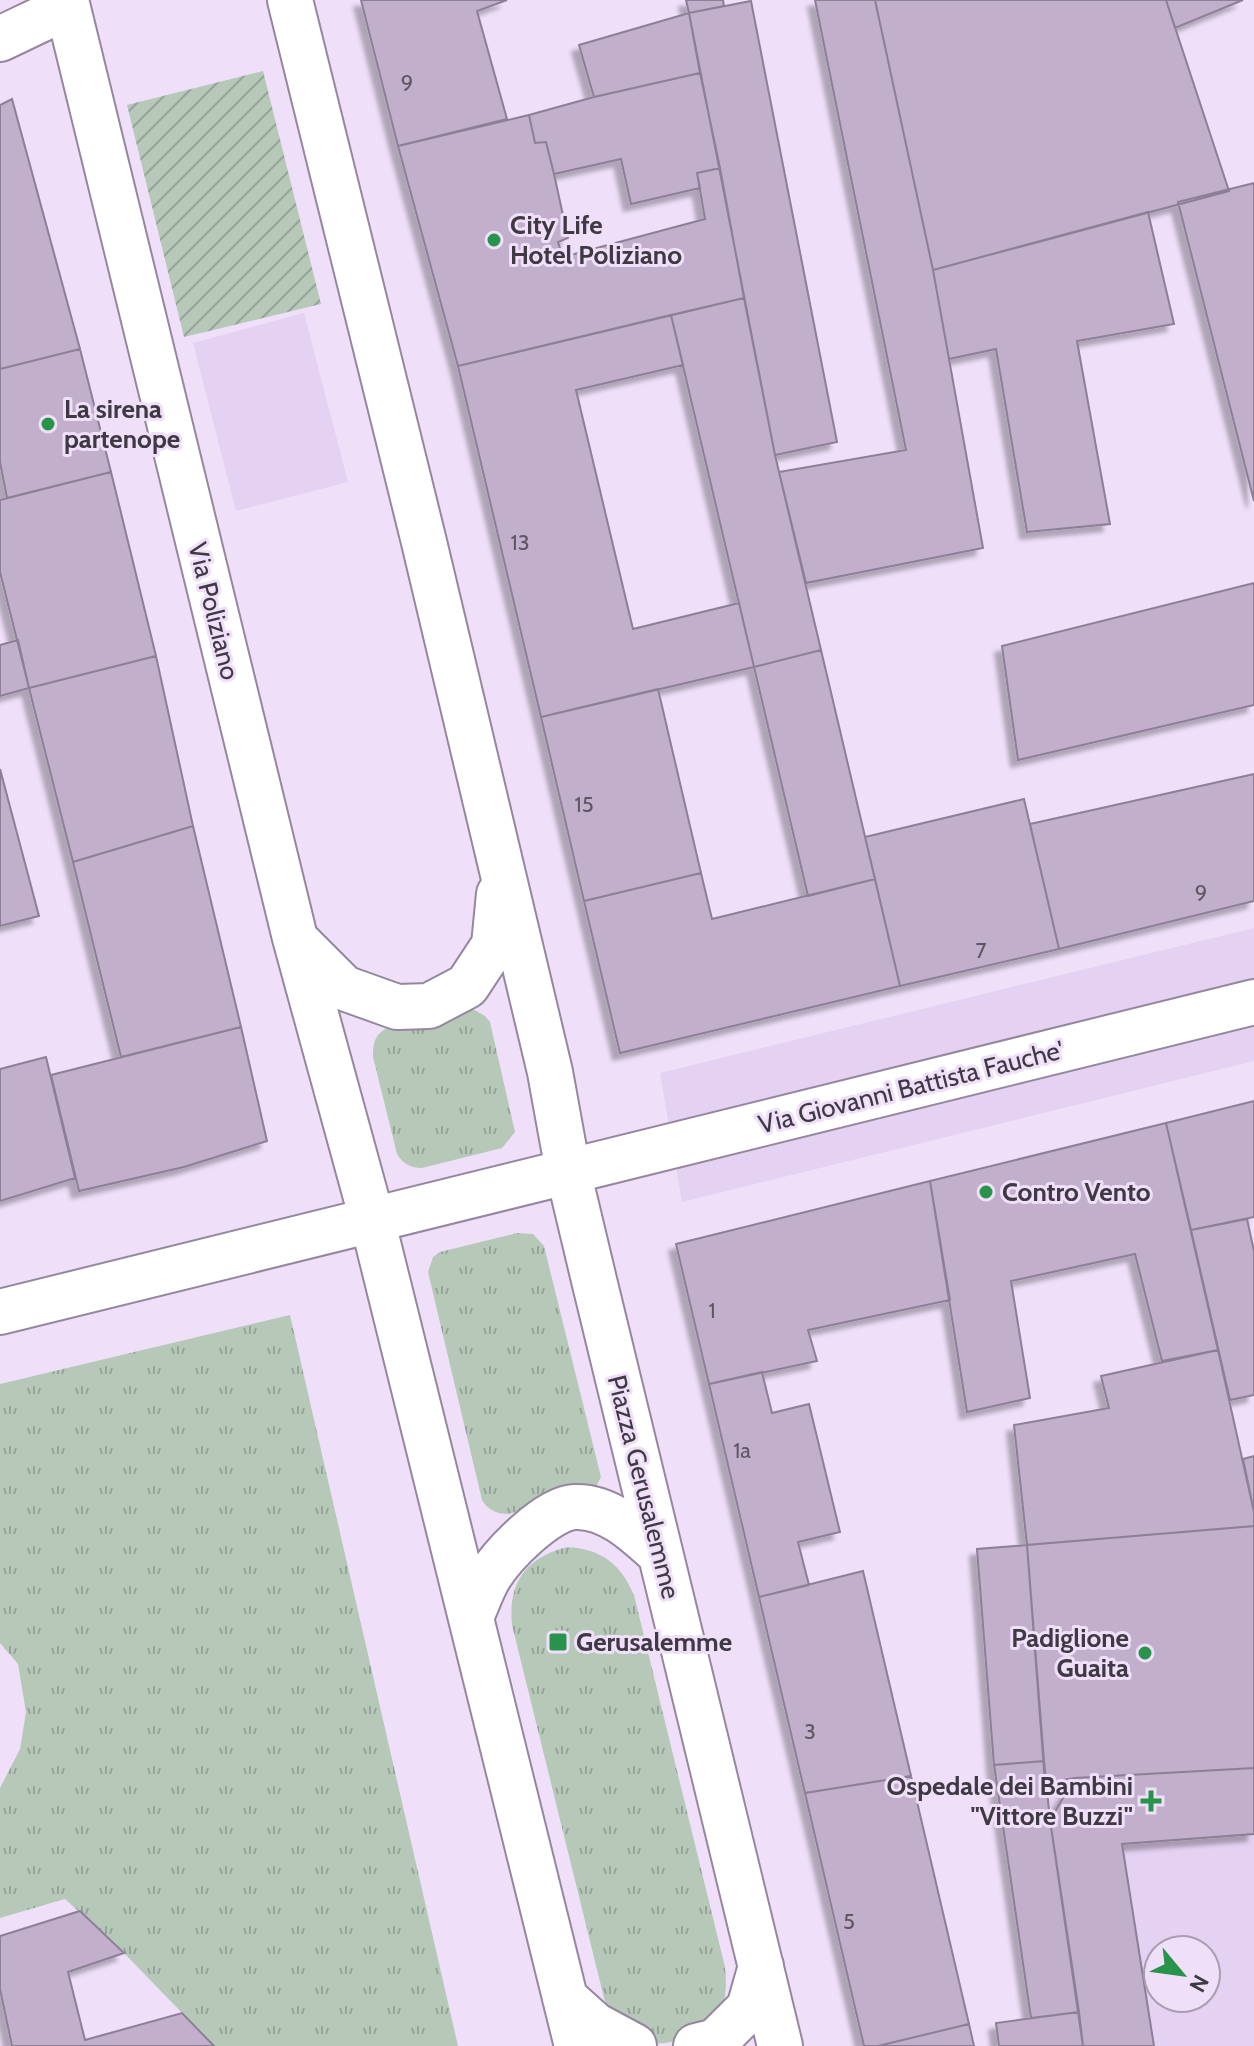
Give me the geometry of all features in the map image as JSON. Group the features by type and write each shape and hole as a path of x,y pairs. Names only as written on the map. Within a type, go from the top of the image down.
{"street":[{"path":"0,1312 568,1171 550,1072 424,542 290,0"},
{"path":"0,39 72,2"},
{"name":"Via Poliziano","path":"72,2 295,938 372,1219"},
{"path":"295,938 344,988 397,1007 429,1006 467,986 494,945 501,872"},
{"name":"Via Giovanni Battista Fauche'","path":"568,1171 1254,1002"},
{"name":"Piazza Gerusalemme","path":"568,1171 780,2046"},
{"path":"372,1219 577,2046"},
{"path":"471,1617 489,1577 511,1549 548,1518 573,1507 594,1510 629,1525 660,1554"},
{"path":"696,2046 716,2041 749,2008 761,1966"},
{"path":"565,1998 595,2025 634,2046"}],"shaded area":[{"path":"304,313 348,482 236,511 193,343"},
{"path":"1254,928 1254,1061 682,1202 660,1073"},
{"name":"Ospedale dei Bambini \"Vittore Buzzi\"","path":"1254,1526 1254,2046 1083,2046 1045,1783 1027,1545"}],"green space":[{"path":"263,71 321,304 184,337 127,105"},
{"path":"471,1008 490,1022 515,1132 502,1148 422,1168 411,1166 397,1154 373,1057 375,1041 385,1029"},
{"path":"517,1233 533,1234 544,1246 601,1477 595,1489 588,1493 508,1514 493,1511 482,1500 428,1272 433,1257 440,1252"},
{"path":"290,1315 458,2046 214,2046 124,1953 65,1899 0,1918 0,1788 20,1749 26,1712 18,1664 0,1643 0,1384"},
{"path":"567,1547 590,1551 608,1560 622,1574 634,1595 725,1967 725,1995 718,2013 704,2028 673,2042 647,2041 615,2016 604,1998 512,1625 513,1597 522,1574 540,1558"}],"building":[{"path":"361,0 507,0 477,11 507,119 398,146"},
{"path":"686,0 723,0 724,6 689,13"},
{"path":"815,0 875,0 933,270 983,548 806,583 779,472 906,450"},
{"path":"875,0 1166,0 1229,191 933,270"},
{"path":"1166,0 1243,0 1175,28"},
{"path":"751,1 837,442 775,455 689,13"},
{"path":"689,13 700,73 594,97 579,45"},
{"path":"700,73 720,168 697,173 700,188 631,204 621,159 554,174 546,142 535,143 529,115"},
{"path":"12,99 80,349 0,369 0,105"},
{"name":"City Life Hotel Poliziano","path":"529,115 535,143 546,142 554,174 568,238 558,242 563,257 705,219 697,173 720,168 744,298 458,366 398,146"},
{"path":"1254,183 1254,501 1178,202"},
{"path":"1148,212 1174,324 1077,341 1110,524 1027,532 996,349 949,359 933,270"},
{"path":"744,298 775,455 821,650 754,667 671,315"},
{"path":"671,315 683,365 576,390 633,629 739,603 754,667 541,717 458,366"},
{"path":"80,349 111,472 7,498 0,462 0,369"},
{"path":"111,472 156,656 29,688 0,572 0,500"},
{"path":"1254,583 1254,705 1018,760 1002,646"},
{"path":"18,640 29,688 0,696 0,645"},
{"path":"821,650 875,879 808,896 754,667"},
{"path":"156,656 193,826 73,862 29,688"},
{"path":"658,689 701,873 584,901 541,717"},
{"path":"0,769 39,916 0,926"},
{"path":"1254,774 1254,901 1059,949 1030,824"},
{"path":"1024,799 1059,949 900,986 865,837"},
{"path":"193,826 241,1027 121,1057 73,862"},
{"path":"701,873 712,919 875,879 900,986 620,1053 584,901"},
{"path":"241,1027 267,1141 184,1167 79,1191 51,1075"},
{"path":"46,1057 75,1178 0,1201 0,1069"},
{"path":"1254,1101 1254,1217 1191,1230 1166,1123"},
{"path":"1166,1123 1218,1350 1162,1361 1135,1254 1011,1281 1030,1398 967,1412 930,1181"},
{"path":"930,1181 950,1300 808,1330 817,1361 709,1384 676,1244"},
{"path":"1247,1219 1254,1251 1254,1395 1230,1400 1191,1230"},
{"path":"1218,1350 1254,1512 1254,1526 1027,1545 1014,1425 1109,1408 1101,1376"},
{"path":"762,1372 772,1413 809,1404 840,1532 798,1542 809,1585 759,1597 709,1384"},
{"path":"1254,1456 1254,1512 1243,1459"},
{"name":"Padiglione Guaita","path":"1254,1526 1254,1768 1075,1778 1045,1783 1027,1545"},
{"path":"1027,1545 1044,1761 994,1765 977,1549"},
{"path":"863,1571 911,1776 805,1793 759,1597"},
{"path":"1044,1761 1079,2012 1031,2018 994,1765"},
{"path":"1254,1768 1254,1834 1122,1844 1142,1970 1142,2014 1149,2014 1154,2046 1083,2046 1050,1820 1075,1778"},
{"path":"911,1776 969,2024 878,2046 864,2046 805,1793"},
{"path":"80,1911 124,1953 68,1972 85,2040 182,2013 214,2046 12,2046 0,1989 0,1936"},
{"path":"1079,2012 1083,2046 999,2046 996,2023"},
{"path":"969,2024 974,2046 878,2046"}],"place":[{"name":"City Life Hotel Poliziano","path":"494,240"},
{"name":"La sirena partenope","path":"48,424"},
{"name":"Contro Vento","path":"986,1192"},
{"name":"Gerusalemme","path":"558,1642"},
{"name":"Padiglione Guaita","path":"1145,1653"},
{"name":"Ospedale dei Bambini \"Vittore Buzzi\"","path":"1151,1801"}]}
